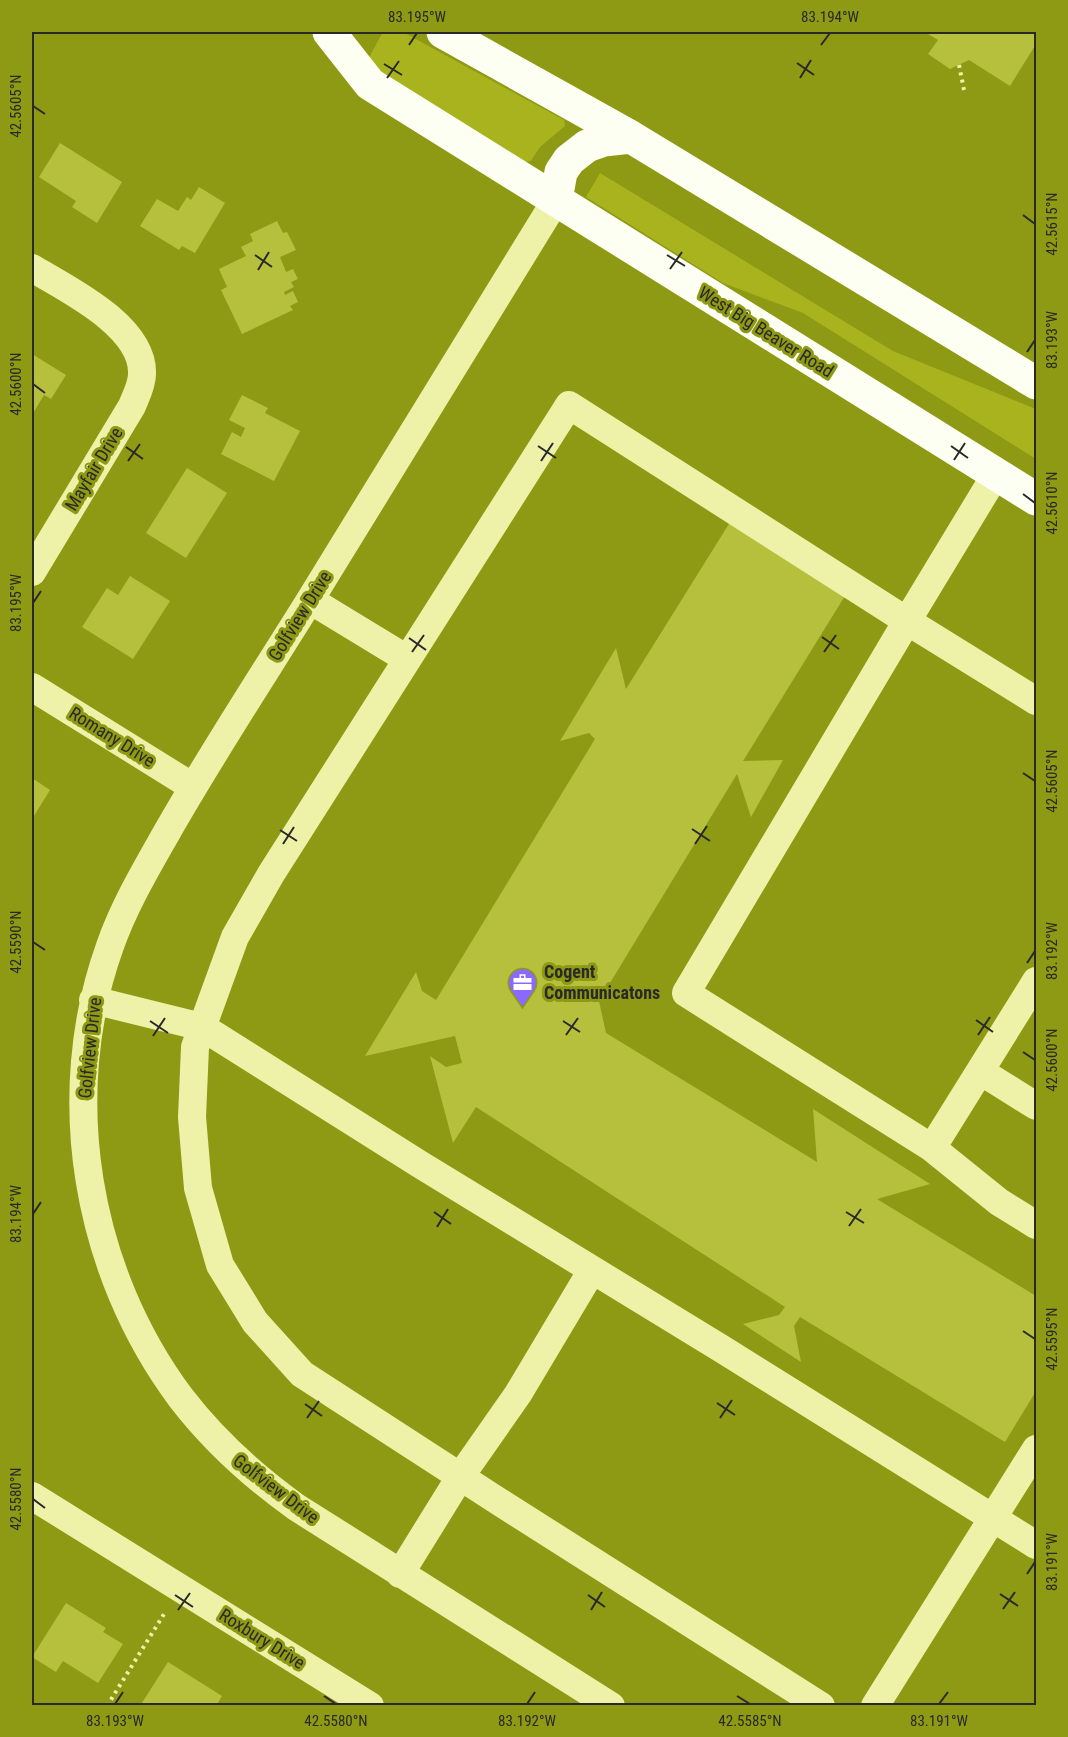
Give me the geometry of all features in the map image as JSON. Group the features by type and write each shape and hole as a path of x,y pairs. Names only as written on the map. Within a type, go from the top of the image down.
{"main road":[{"name":"West Big Beaver Road","path":"328,32 370,84 1036,499"},
{"path":"443,32 632,137 1036,383"},
{"path":"556,200 561,172 569,160 587,146 604,140 632,137"}],"street":[{"name":"Golfview Drive","path":"556,200 193,788 131,895 110,945 93,1000 84,1069 83,1116 95,1213 107,1255 137,1327 161,1369 208,1431 262,1483 296,1507 611,1706"},
{"name":"Mayfair Drive","path":"32,268 99,309 115,322 128,337 141,362 142,373 141,385 132,406 32,572"},
{"path":"821,1706 302,1374 255,1322 220,1266 198,1188 192,1117 195,1047 234,937 271,874 568,405 1036,702"},
{"path":"996,474 686,993 932,1148 999,1202 1036,1225"},
{"path":"310,600 407,660"},
{"name":"Romany Drive","path":"32,687 193,788"},
{"path":"932,1148 1036,981"},
{"path":"93,1000 202,1027 1036,1545"},
{"path":"980,1071 1036,1106"},
{"path":"400,1574 460,1477 518,1394 592,1270"},
{"path":"875,1706 1036,1449"},
{"name":"Roxbury Drive","path":"32,1496 370,1706"}],"path":[{"path":"959,65 964,90"},
{"path":"107,1706 164,1614"}],"green space":[{"path":"383,32 403,32 564,120 565,126 540,147 531,161 526,162 369,65 368,59"},
{"path":"600,173 893,351 1036,409 1036,459 803,313 723,283 586,197"}],"building":[{"path":"925,32 1036,32 1036,44 1010,86 969,60 950,69 928,54 938,40"},
{"path":"60,143 122,182 97,223 72,207 76,201 39,177"},
{"path":"199,187 225,203 195,253 182,246 179,250 140,226 157,199 178,211 187,197 191,200"},
{"path":"277,221 283,233 287,232 296,250 280,257 286,272 293,269 298,279 291,282 294,287 284,292 285,295 293,291 298,302 290,306 293,310 242,334 221,290 227,287 219,269 246,256 241,247 253,241 250,234"},
{"path":"32,354 66,375 51,399 44,395 32,415"},
{"path":"242,395 268,408 265,413 300,431 274,481 221,454 232,432 241,437 245,428 229,420"},
{"path":"187,468 227,493 186,558 146,533"},
{"path":"732,519 848,591 743,761 783,760 751,817 737,774 599,1001 606,1033 817,1162 813,1109 930,1184 877,1199 1036,1296 1036,1391 1005,1442 800,1317 794,1326 801,1362 743,1324 779,1315 785,1307 476,1107 453,1143 430,1056 446,1067 462,1063 455,1036 365,1056 416,972 422,991 436,1000 595,739 589,733 560,741 616,648 626,689"},
{"path":"130,576 170,601 133,659 82,627 107,588 118,595"},
{"path":"32,778 50,790 32,819"},
{"path":"66,1603 106,1628 103,1632 123,1644 98,1683 63,1661 56,1672 32,1657"},
{"path":"168,1662 222,1696 216,1706 140,1706"}],"place":[{"name":"Cogent Communicatons","path":"523,1008"}]}
